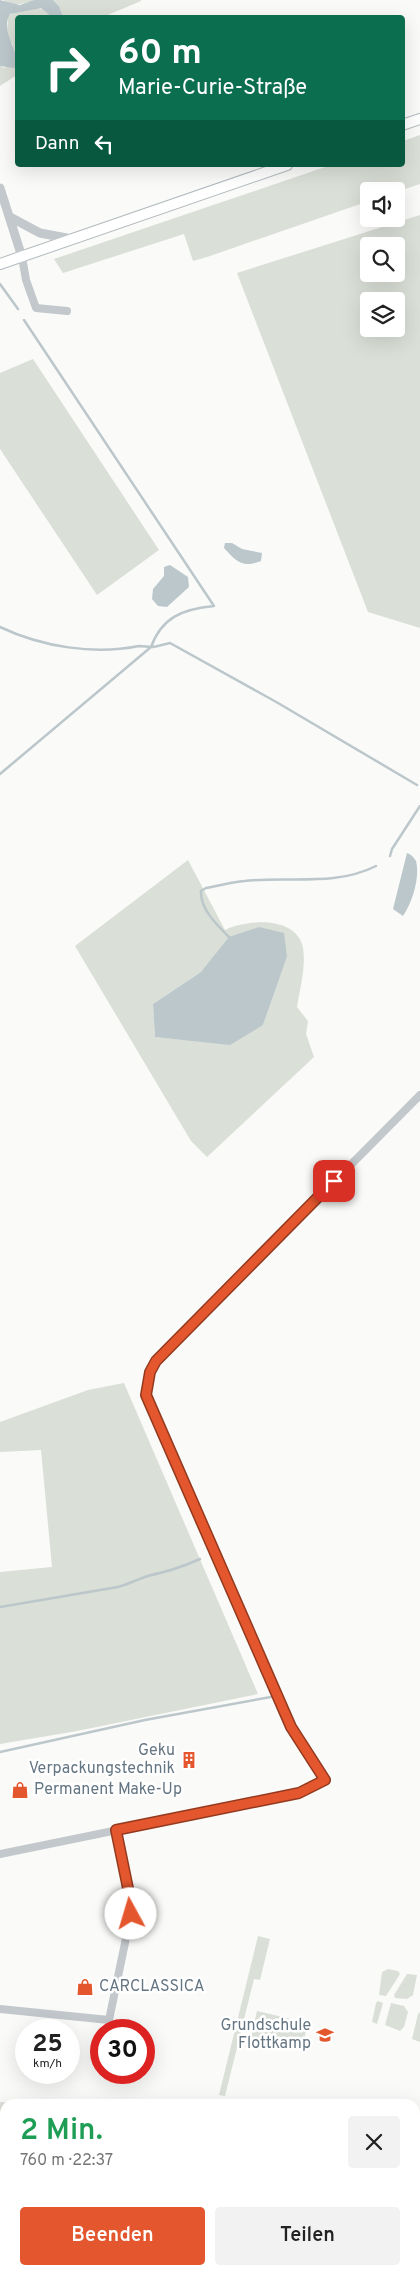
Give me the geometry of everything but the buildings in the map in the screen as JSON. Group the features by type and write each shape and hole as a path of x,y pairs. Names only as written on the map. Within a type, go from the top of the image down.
{"main road":[{"path":"405,124 420,119"},
{"path":"0,264 281,167"}],"street":[{"path":"0,188 22,257 26,280 36,308 67,311"},
{"path":"10,217 40,233 73,239"},
{"path":"0,1854 299,1793 325,1780 291,1727 146,1395 146,1386 156,1361 420,1095"},
{"path":"0,2009 110,2020 131,1914 131,1903 116,1830"}],"shaded area":[{"path":"0,0 20,5 34,0 53,0 59,6 62,15 50,15 41,8 10,14 7,26 15,55 15,67 0,66"},
{"path":"3,0 34,0 18,4"},
{"path":"53,0 141,0 108,15 62,15 59,6"},
{"path":"37,8 43,9 50,15 15,15 15,76 0,86 0,66 5,68 13,45 7,35 8,16 14,12"},
{"path":"420,135 420,184 405,189 405,182 360,182 360,204 193,261 184,234 63,273 54,259 325,167 405,167 405,140"},
{"path":"420,215 420,628 368,612 237,273 382,227 405,227 405,220"},
{"path":"33,359 159,550 97,595 0,449 0,373"},
{"path":"225,543 232,543 242,549 262,553 261,561 244,564 236,560 224,548"},
{"path":"170,565 188,577 189,587 167,607 158,606 152,599 153,589 164,576 164,567"},
{"path":"407,853 416,861 417,874 413,896 403,916 393,909"},
{"path":"188,860 225,930 234,926 258,922 270,923 281,925 291,930 299,938 303,948 304,963 297,1007 308,1021 306,1034 314,1057 207,1157 191,1141 75,946","holes":["287,957 263,1025 187,1040 155,1037 153,1004 201,972"]},
{"path":"259,927 284,933 287,957 263,1025 230,1045 155,1037 153,1004 201,972 229,937"},
{"path":"124,1383 258,1694 77,1731 0,1744 0,1572 52,1567 41,1450 0,1452 0,1422 88,1390"},
{"path":"258,1936 270,1939 260,1980 254,1979 225,2096 219,2095"},
{"path":"388,1969 398,1971 400,1974 386,1996 379,1995 382,1972"},
{"path":"407,1974 417,1975 413,1995 407,1999 395,1998 394,1995"},
{"path":"378,2001 383,2003 377,2024 372,2022"},
{"path":"391,2003 404,2006 408,2012 404,2027 400,2031 385,2025"},
{"path":"257,2011 308,2023 302,2049 251,2037"},
{"path":"420,2012 420,2042 412,2039"}],"waterway":[{"path":"0,284 18,309"},
{"path":"0,774 151,647 161,628 175,616 193,609 214,606 24,320"},
{"path":"0,627 33,640 86,649 104,650 139,646 153,647 170,643 278,703 417,785"},
{"path":"390,856 392,849 420,806"},
{"path":"229,937 210,916 203,904 201,891 206,888 244,881 328,879 360,872 376,866"},
{"path":"0,1607 118,1587 200,1559"},
{"path":"0,1752 145,1720 271,1697"}],"place":[{"name":"Geku Verpackungstechnik","path":"189,1760"},
{"name":"Permanent Make-Up","path":"20,1790"},
{"name":"CARCLASSICA","path":"85,1987"},
{"name":"Grundschule Flottkamp","path":"325,2035"}],"route":[{"path":"131,1914 131,1903 116,1830 299,1793 325,1780 291,1727 146,1395 146,1386 156,1361 334,1181"}]}
